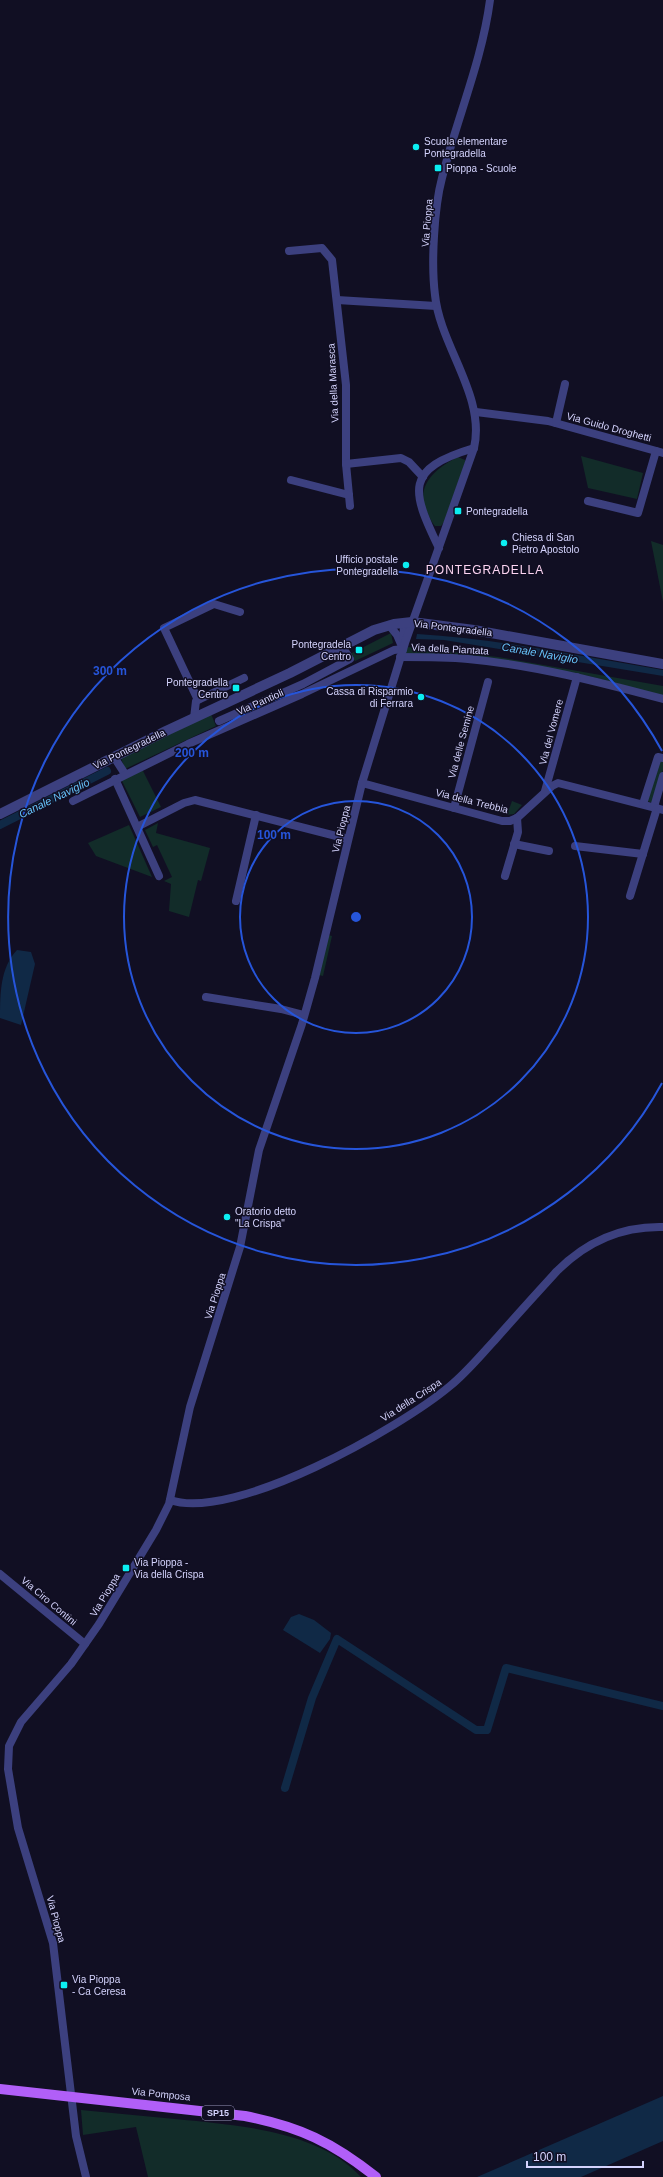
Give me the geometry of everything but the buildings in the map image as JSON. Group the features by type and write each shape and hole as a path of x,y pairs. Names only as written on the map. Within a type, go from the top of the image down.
{"main road":[{"name":"Via Pomposa","path":"0,2089 245,2116 269,2121 314,2136 334,2146 376,2177"}],"street":[{"name":"Via Pioppa","path":"86,2177 78,2145 70,2096 53,1943 18,1828 10,1782 9,1749 12,1736 21,1722 85,1644 156,1530 170,1500 190,1407 240,1247 261,1143 304,1015 362,783 402,653 408,623 439,548 474,448 478,426 476,412 436,306 434,265 440,187 481,50 490,0"},
{"name":"Via della Marasca","path":"289,251 322,248 332,260 346,385 346,464 350,506"},
{"path":"337,300 436,306"},
{"name":"Via Guido Droghetti","path":"556,423 565,384"},
{"name":"Via Guido Droghetti","path":"476,412 526,417 556,423 659,452 638,513 588,501"},
{"path":"439,548 426,522 420,501 419,490 423,477 432,465 442,459 474,448"},
{"path":"346,464 401,458 409,462 423,477"},
{"path":"291,480 349,495"},
{"path":"198,700 164,628 214,604 240,612"},
{"name":"Via Pontegradella","path":"0,814 374,630 389,625 408,623 528,638 663,664"},
{"path":"389,625 397,635 402,653"},
{"path":"219,721 303,684 350,659 342,646"},
{"name":"Via Pantioli","path":"73,801 125,774 394,650 402,653"},
{"name":"Via della Piantata","path":"402,653 487,661 577,677 663,699"},
{"name":"Via del Vomere","path":"545,792 577,677"},
{"path":"194,718 196,701 244,678"},
{"name":"Via delle Semine","path":"454,808 488,682"},
{"path":"213,709 223,729"},
{"path":"114,757 125,774"},
{"path":"643,804 658,757 663,758"},
{"path":"630,896 658,808 663,776"},
{"path":"115,779 159,876"},
{"name":"Via della Trebbia","path":"362,783 502,821 510,821 517,818 554,784 560,783 658,808"},
{"path":"137,827 184,803 195,800 348,839"},
{"path":"236,900 256,815"},
{"path":"505,876 518,832 517,818"},
{"path":"514,844 549,851"},
{"path":"575,846 643,854"},
{"path":"206,997 304,1015"},
{"name":"Via della Crispa","path":"170,1500 184,1504 199,1503 262,1488 293,1476 369,1438 415,1412 451,1386 557,1271 574,1255 603,1238 624,1231 644,1227 663,1227"},
{"name":"Via Ciro Contini","path":"0,1574 85,1644"},
{"path":"0,1747 9,1749"}],"green space":[{"path":"581,456 643,473 637,499 588,488"},
{"path":"458,457 465,460 465,463 444,522 441,526 435,526 423,501 426,484 436,471"},
{"path":"651,541 663,545 663,602"},
{"path":"391,633 393,643 355,661 350,654"},
{"path":"408,647 498,657 663,686 663,696 589,676 403,655"},
{"path":"211,714 216,726 125,769 121,758"},
{"path":"659,761 663,762 663,770 653,803 647,801"},
{"path":"142,769 161,807 140,817 121,779"},
{"path":"512,801 522,805 514,814 507,815"},
{"path":"158,823 156,833 210,848 201,881 198,880 189,917 169,911 171,884 164,881 172,877 157,845 153,847 145,830"},
{"path":"129,825 152,877 96,856 88,843"},
{"path":"328,935 332,936 323,976 319,975"},
{"path":"81,2110 223,2124 274,2133 323,2149 343,2161 361,2177 148,2177 136,2127 83,2135"}],"water":[{"path":"417,634 448,636 510,644 571,654 663,670 663,676 444,640 416,639"},
{"path":"17,950 31,952 35,964 21,1025 0,1018 0,1000 4,973 11,957"},
{"path":"299,1614 314,1620 331,1633 330,1639 320,1653 283,1630 291,1617"},
{"path":"663,2096 663,2141 581,2177 477,2177"}],"waterway":[{"name":"Canale Naviglio","path":"0,825 107,771"},
{"path":"285,1788 312,1698 337,1639 476,1730 487,1730 506,1668 663,1706"}],"place":[{"name":"Scuola elementare Pontegradella","path":"416,147"},
{"name":"Pioppa - Scuole","path":"438,168"},
{"name":"Pontegradella","path":"458,511"},
{"name":"Chiesa di San Pietro Apostolo","path":"504,543"},
{"name":"Ufficio postale Pontegradella","path":"406,565"},
{"name":"Pontegradela Centro","path":"359,650"},
{"name":"Pontegradella Centro","path":"236,688"},
{"name":"Cassa di Risparmio di Ferrara","path":"421,697"},
{"name":"Oratorio detto \"La Crispa\"","path":"227,1217"},
{"name":"Via Pioppa - Via della Crispa","path":"126,1568"},
{"name":"Via Pioppa - Ca Ceresa","path":"64,1985"}],"district":[{"name":"PONTEGRADELLA","path":"485,570"}]}
